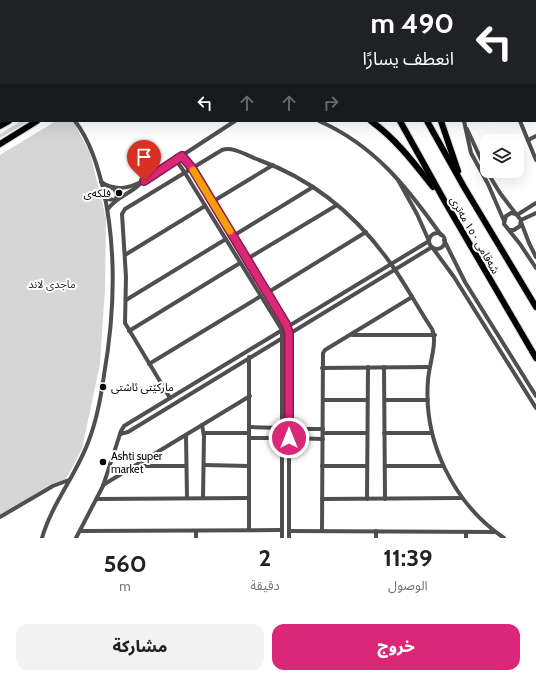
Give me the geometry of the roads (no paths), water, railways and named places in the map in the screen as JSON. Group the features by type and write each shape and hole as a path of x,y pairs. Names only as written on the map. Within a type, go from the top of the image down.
{"highway":[{"path":"0,144 35,122"},
{"path":"372,122 400,146 444,200"},
{"name":"شەقامی ١٥٠ مەتری","path":"401,122 536,358"},
{"name":"شەقامی ١٥٠ مەتری","path":"428,122 464,187 536,307"},
{"path":"442,122 442,127 464,187"}],"street":[{"path":"42,538 49,518 85,450 95,423 109,346 113,308 113,276 108,210 93,154 77,122"},
{"path":"108,210 116,200 233,122"},
{"path":"321,122 344,134 364,148 383,164 412,194 441,234 465,282 536,396"},
{"path":"520,122 536,160"},
{"path":"464,123 486,170 500,193 521,220 528,243 536,257"},
{"path":"464,123 471,152 488,184 505,226 520,244 536,268"},
{"path":"528,140 536,136"},
{"path":"170,398 129,331 125,321 125,255 122,212 222,150 228,149 273,165 313,187 338,205 366,232 395,269 432,328 434,335 435,342 429,367 428,400 432,433 443,466 462,498 480,519 504,538"},
{"path":"182,156 192,168 288,326 289,538"},
{"path":"176,160 185,172 282,330 282,538"},
{"path":"212,202 273,165"},
{"path":"398,180 417,214 432,247 454,277 536,408"},
{"path":"101,182 113,187 126,188 144,181"},
{"path":"104,194 113,187"},
{"path":"113,187 117,194 116,200"},
{"path":"233,236 313,187"},
{"path":"105,199 116,200"},
{"path":"504,221 508,214 517,214 536,203"},
{"path":"247,259 338,205"},
{"path":"125,255 205,206"},
{"path":"509,230 518,228 521,220 536,213"},
{"path":"267,293 366,232"},
{"path":"76,538 103,486 124,426 429,241 430,236 434,234 441,234"},
{"path":"126,300 226,239"},
{"path":"120,434 128,432 432,247 436,249 440,248 444,244 444,240"},
{"path":"129,331 240,263"},
{"path":"149,364 261,296"},
{"path":"322,531 322,368 324,352 412,297"},
{"path":"351,335 434,335"},
{"path":"249,357 249,530"},
{"path":"367,499 368,367"},
{"path":"322,368 429,367"},
{"path":"384,368 385,499"},
{"path":"103,486 250,396"},
{"path":"322,400 367,400"},
{"path":"384,400 428,400"},
{"path":"202,425 204,433 203,498"},
{"path":"249,428 282,428"},
{"path":"289,429 367,433"},
{"path":"204,433 249,433"},
{"path":"384,433 432,433"},
{"path":"186,435 187,498"},
{"path":"249,438 282,438"},
{"path":"289,438 322,439"},
{"path":"204,465 249,466"},
{"path":"135,466 186,466"},
{"path":"322,466 367,466"},
{"path":"385,466 443,466"},
{"path":"0,517 53,486 70,480"},
{"path":"96,499 249,498"},
{"path":"322,498 462,498"},
{"path":"80,531 282,530"},
{"path":"196,531 196,538"},
{"path":"289,531 495,532"},
{"path":"376,531 376,538"},
{"path":"466,532 466,538"}],"place":[{"name":"فلکەی","path":"119,193"},
{"name":"مارکێتی ئاشتی","path":"103,387"},
{"name":"Ashti super market","path":"103,462"}],"park label":[{"name":"ماجدی لاند","path":"52,284"}]}
